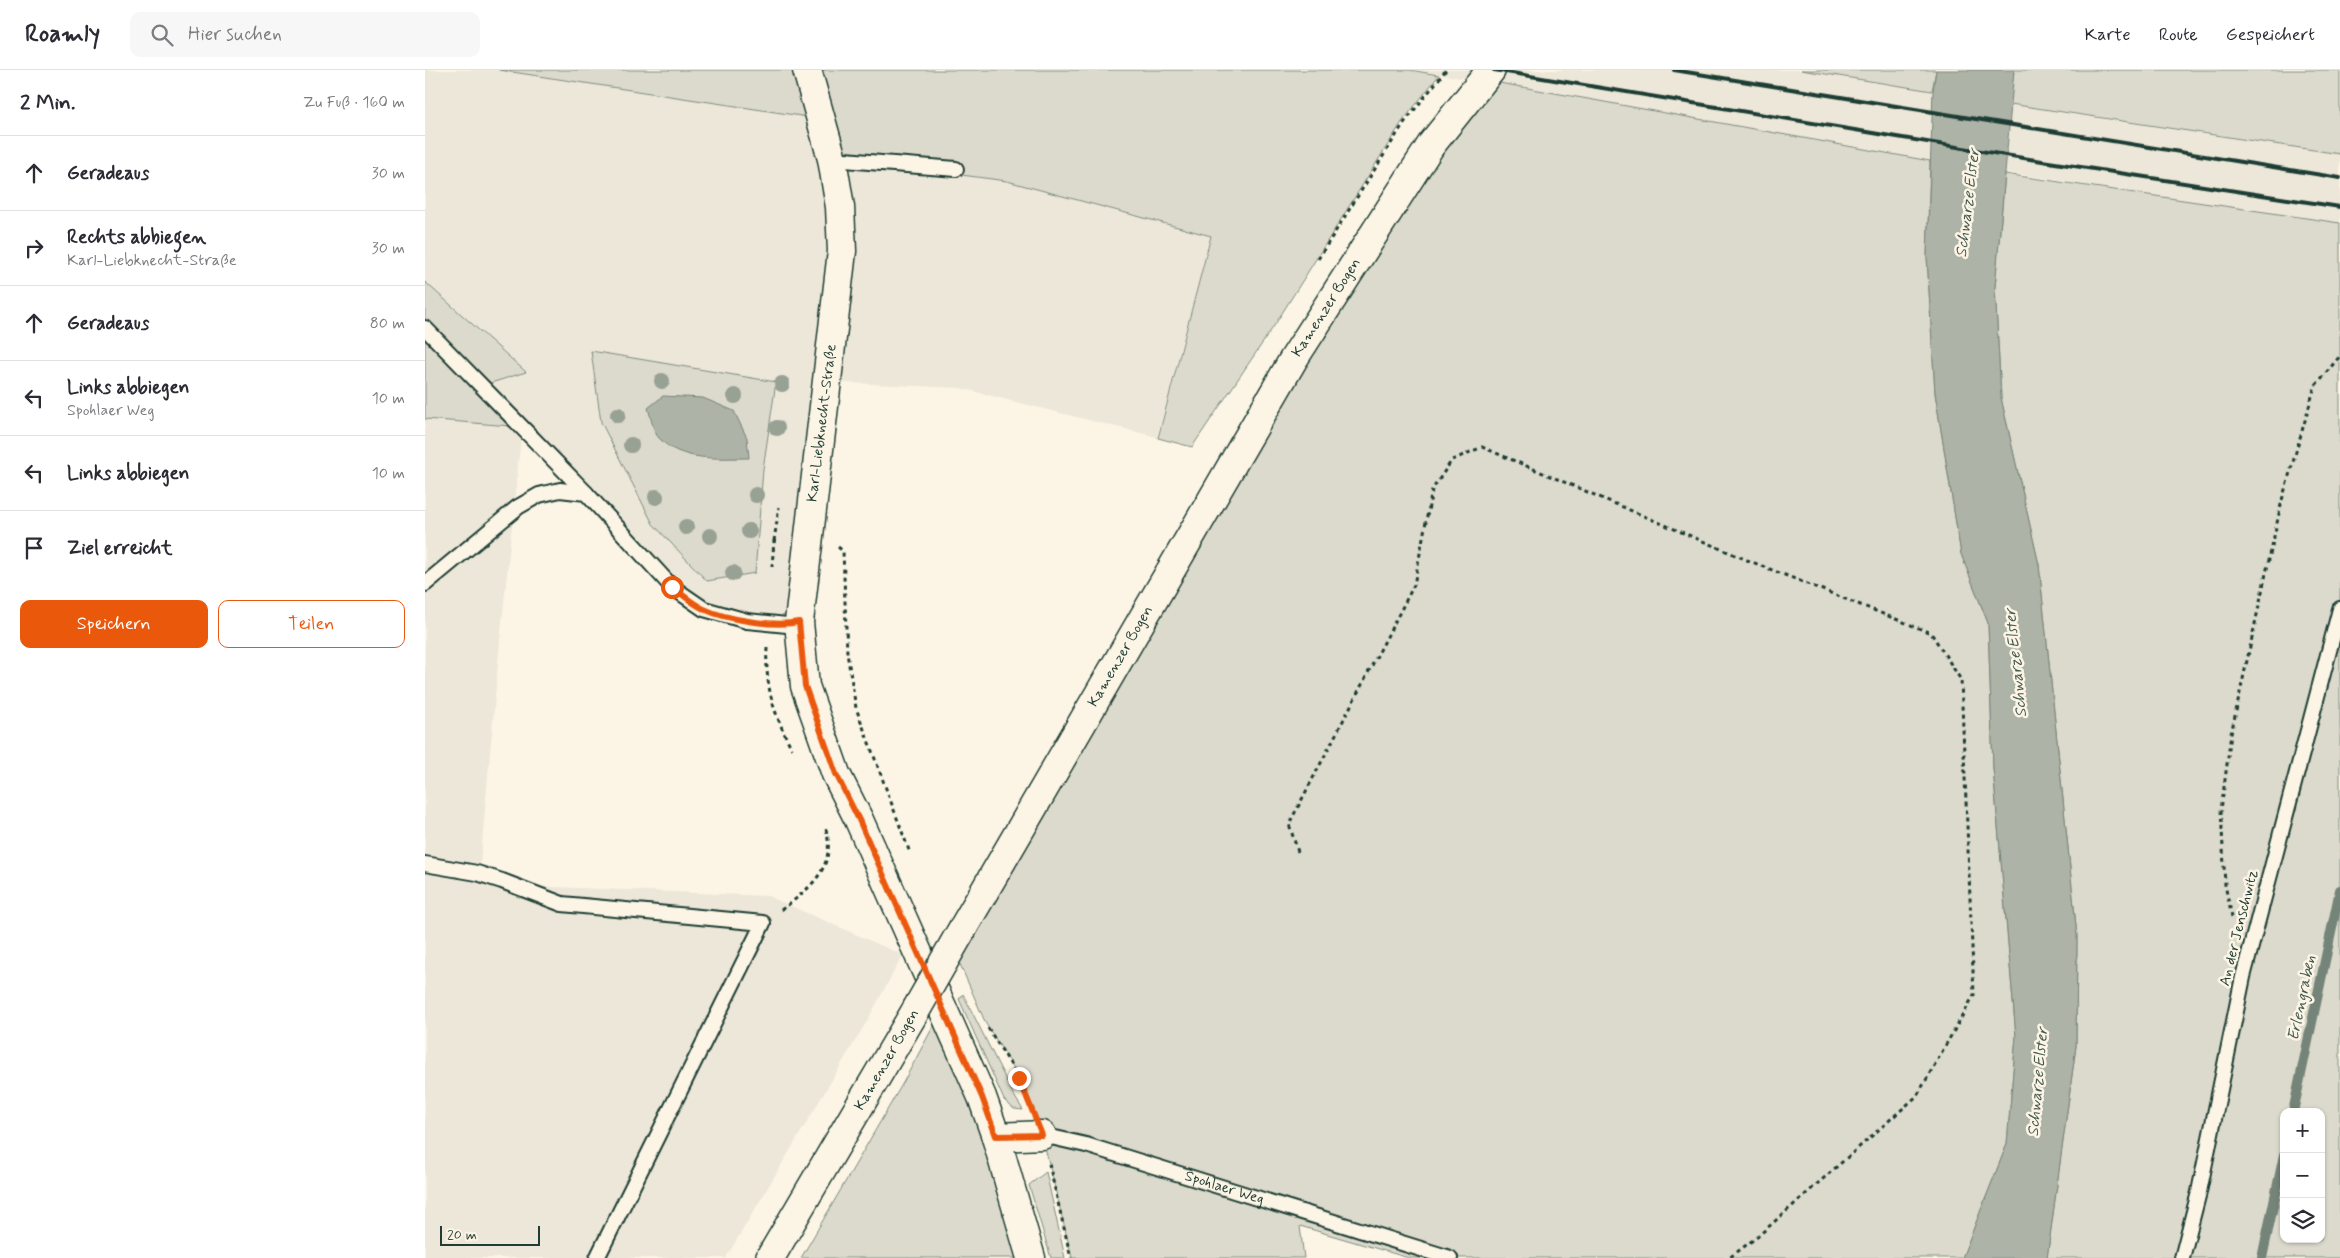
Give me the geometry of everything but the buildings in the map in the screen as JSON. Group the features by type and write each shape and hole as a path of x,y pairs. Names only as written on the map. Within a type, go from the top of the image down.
{"main road":[{"name":"Karl-Liebknecht-Straße","path":"807,70 832,158 840,207 842,251 834,334 807,543 799,622 805,686 836,774 859,820 966,1061 996,1136 1031,1258"},
{"name":"Kamenzer Bogen","path":"770,1258 1293,360 1431,145 1491,70"},
{"name":"Spohlaer Weg","path":"996,1136 1042,1135"}],"lane":[{"path":"832,158 956,169"},
{"path":"425,328 586,493 672,587 704,609 747,621 787,625 799,622"},
{"path":"425,584 518,507 539,495 560,490 586,493"},
{"name":"An der Jenschwitz","path":"2182,1258 2199,1192 2243,977 2340,609"},
{"path":"425,864 468,871 503,880 562,904 763,923 597,1258"},
{"name":"Spohlaer Weg","path":"1042,1135 1087,1145 1450,1258"}],"path":[{"path":"1404,123 1446,70"},
{"path":"2233,919 2225,885 2221,810 2231,734 2285,491 2315,386 2340,356"},
{"path":"1298,852 1289,824 1414,585 1432,490 1453,460 1482,447 1747,560 1931,634 1961,680 1974,995 1917,1096 1757,1237 1729,1258"},
{"path":"774,540 779,504"},
{"path":"807,543 834,543 843,551 847,653 856,708 913,860"},
{"path":"985,1024 1019,1078 1042,1135 1071,1258"}],"shaded area":[{"path":"425,70 499,70 821,119 832,159 1007,181 1211,236 1157,437 960,388 828,382 799,622 747,621 672,587 481,386 526,372 425,282","holes":["776,382 763,469 755,572 707,581"]},
{"path":"499,70 1410,70 1439,75 1402,122 1274,326 1192,447 1158,438 1211,236 1007,181 832,158 821,119"},
{"path":"1416,70 1801,70 2083,116 2340,154 2340,225 1909,157"},
{"path":"1801,70 1936,70 1932,91"},
{"path":"2014,70 2340,70 2340,154 2010,104"},
{"path":"1494,82 1930,161 1927,256 1935,393 1961,554 1988,623 1993,768 2016,1036 2007,1144 1962,1258 1409,1258 1300,1226 1304,1258 1072,1258 1042,1135 1020,1078 986,1024 956,955 1431,145"},
{"path":"2005,174 2340,223 2340,1258 2047,1258 2076,1046 2077,936 2039,565 2001,398 1995,287"},
{"path":"425,282 526,372 481,386 522,427 425,419"},
{"path":"591,351 776,382 763,469 755,573 707,581 653,524 601,422"},
{"path":"425,419 522,427 500,641 480,866 531,886 768,896 903,955 867,1021 726,1258 425,1258"},
{"path":"963,994 1013,1094 1023,1110 1014,1109 1004,1100 959,999"},
{"path":"942,1010 1030,1258 801,1258 904,1081"},
{"path":"1046,1172 1065,1258 1051,1258 1029,1185"}],"water":[{"name":"Schwarze Elster","path":"1936,70 2014,70 1995,287 2001,398 2039,565 2077,936 2076,1046 2047,1258 1962,1258 2007,1144 2016,1036 1993,768 1988,623 1961,554 1935,393 1927,256 1933,91"},
{"path":"663,396 703,398 734,411 747,438 749,458 701,457 689,455 668,446 655,432 648,408"}],"waterway":[{"name":"Erlengraben","path":"2294,1108 2340,890"},
{"name":"Erlengraben","path":"2262,1258 2280,1174"}],"railway":[{"path":"1494,70 2042,161 2340,207"},
{"path":"1674,70 2340,178"}],"route":[{"path":"672,587 704,609 747,621 787,625 799,622 805,686 836,774 859,820 982,1097 996,1136 1042,1135 1019,1078"}]}
